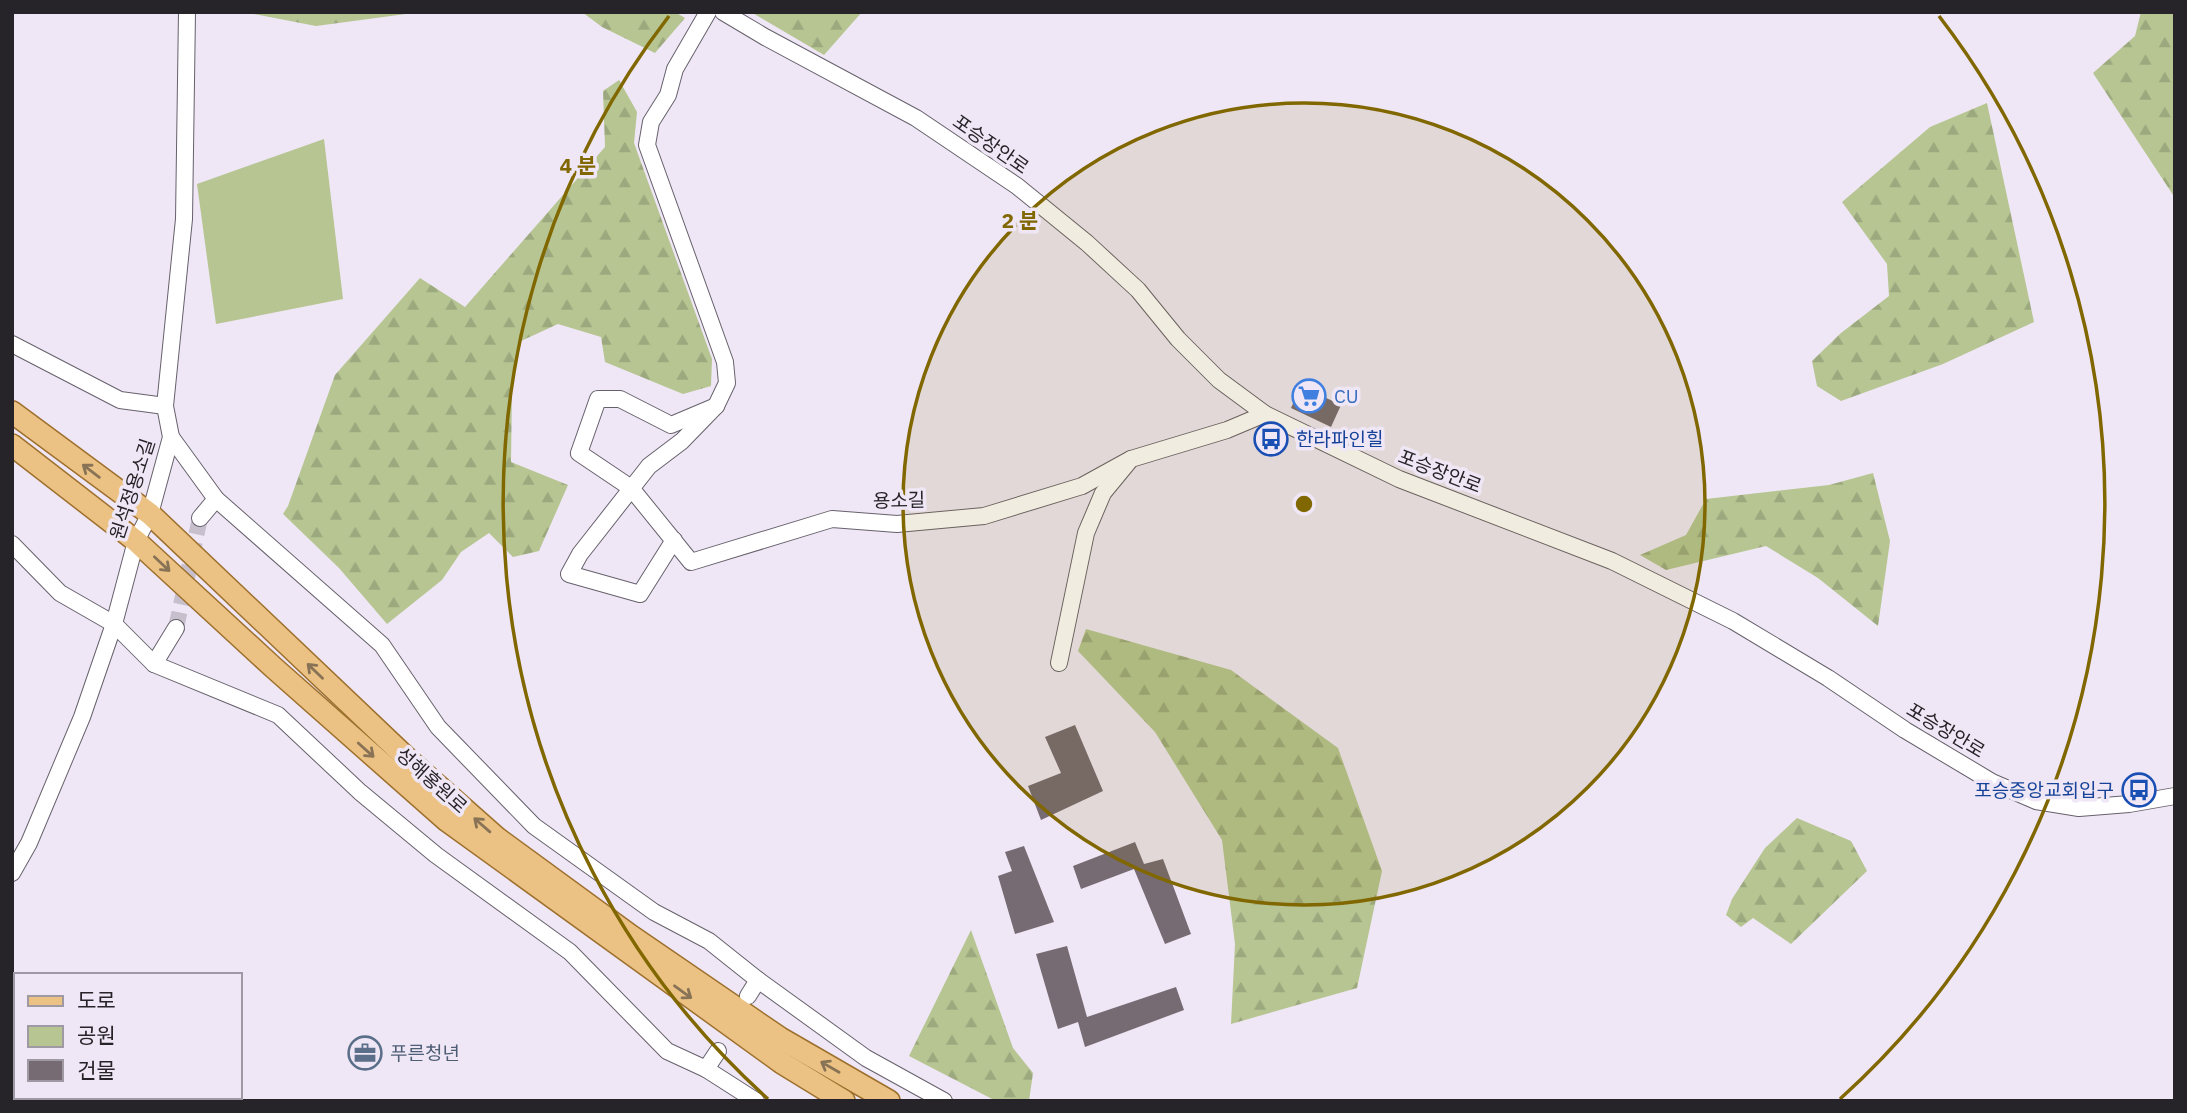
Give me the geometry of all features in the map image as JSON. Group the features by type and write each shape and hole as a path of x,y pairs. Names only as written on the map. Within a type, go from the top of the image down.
{"main road":[{"name":"성해홍원로","path":"12,412 150,514 410,761 497,838 631,936 780,1038 889,1101"},
{"name":"성해홍원로","path":"12,445 136,541 446,820 782,1063 844,1101"}],"street":[{"name":"원석정용소길","path":"12,873 29,843 82,717 114,624 136,541 150,514 171,437 165,406 184,219 187,12"},
{"path":"674,540 640,594 569,574 580,554 649,466 682,441 716,406 727,383 725,362 647,145 651,122 668,95 675,69 708,12"},
{"name":"포승장안로","path":"723,12 916,118 1017,186 1087,243 1138,290 1178,340 1220,380 1265,414 1399,479 1612,561 1734,621 1992,782 2036,801 2079,808 2129,804 2175,796"},
{"path":"12,344 120,400 165,406"},
{"name":"용소길","path":"716,406 671,425 621,399 598,399 579,453 631,488 691,562 832,519 897,524 984,516 1082,485 1131,459 1227,430 1265,414"},
{"path":"171,437 216,499 382,645 438,727 534,825 654,912 709,941 866,1058 944,1101"},
{"path":"1059,663 1086,533 1103,493 1131,459"},
{"path":"200,518 216,499"},
{"path":"12,544 61,593 114,624 154,664 278,715 360,792 436,855 570,952 667,1051 706,1069 756,1101"},
{"path":"154,664 176,628"},
{"path":"748,996 758,980"},
{"path":"706,1069 718,1051"}],"green space":[{"path":"243,12 421,12 316,26"},
{"path":"582,12 675,12 685,18 655,53 602,27"},
{"path":"751,12 862,12 824,55"},
{"path":"2141,12 2175,12 2175,198 2093,73 2135,36"},
{"path":"619,80 637,112 634,143 712,359 711,386 683,394 605,362 601,337 558,324 521,341 512,389 511,462 568,485 539,551 513,557 489,533 461,552 442,580 387,624 339,568 283,514 335,375 420,278 465,307 605,147 603,91"},
{"path":"1987,103 2034,322 1943,364 1841,401 1817,386 1812,361 1841,333 1889,296 1887,264 1842,202 1930,127"},
{"path":"324,139 343,299 216,324 197,184"},
{"path":"1873,473 1890,541 1878,626 1818,578 1766,546 1666,570 1640,555 1686,535 1706,499 1829,485"},
{"path":"1086,629 1231,670 1338,748 1382,871 1357,988 1231,1024 1235,944 1222,840 1155,732 1078,651"},
{"path":"1797,818 1851,841 1867,871 1791,944 1753,918 1741,927 1726,915 1732,899 1765,848"},
{"path":"971,930 1013,1048 1033,1073 1029,1101 996,1101 909,1056"}],"building":[{"path":"1301,386 1341,405 1331,427 1291,408"},
{"path":"1075,725 1103,791 1041,820 1028,786 1061,773 1045,737"},
{"path":"1135,842 1144,864 1163,859 1191,934 1165,944 1134,869 1081,889 1073,866"},
{"path":"1024,846 1054,922 1015,934 998,876 1012,871 1005,852"},
{"path":"1067,946 1087,1017 1176,987 1184,1010 1085,1047 1078,1022 1058,1029 1036,954"}],"tunnel":[{"path":"176,628 200,518"}],"place":[{"name":"CU","path":"1309,396"},
{"name":"한라파인힐","path":"1271,439"},
{"name":"포승중앙교회입구","path":"2139,790"},
{"name":"푸른청년","path":"365,1053"}]}
